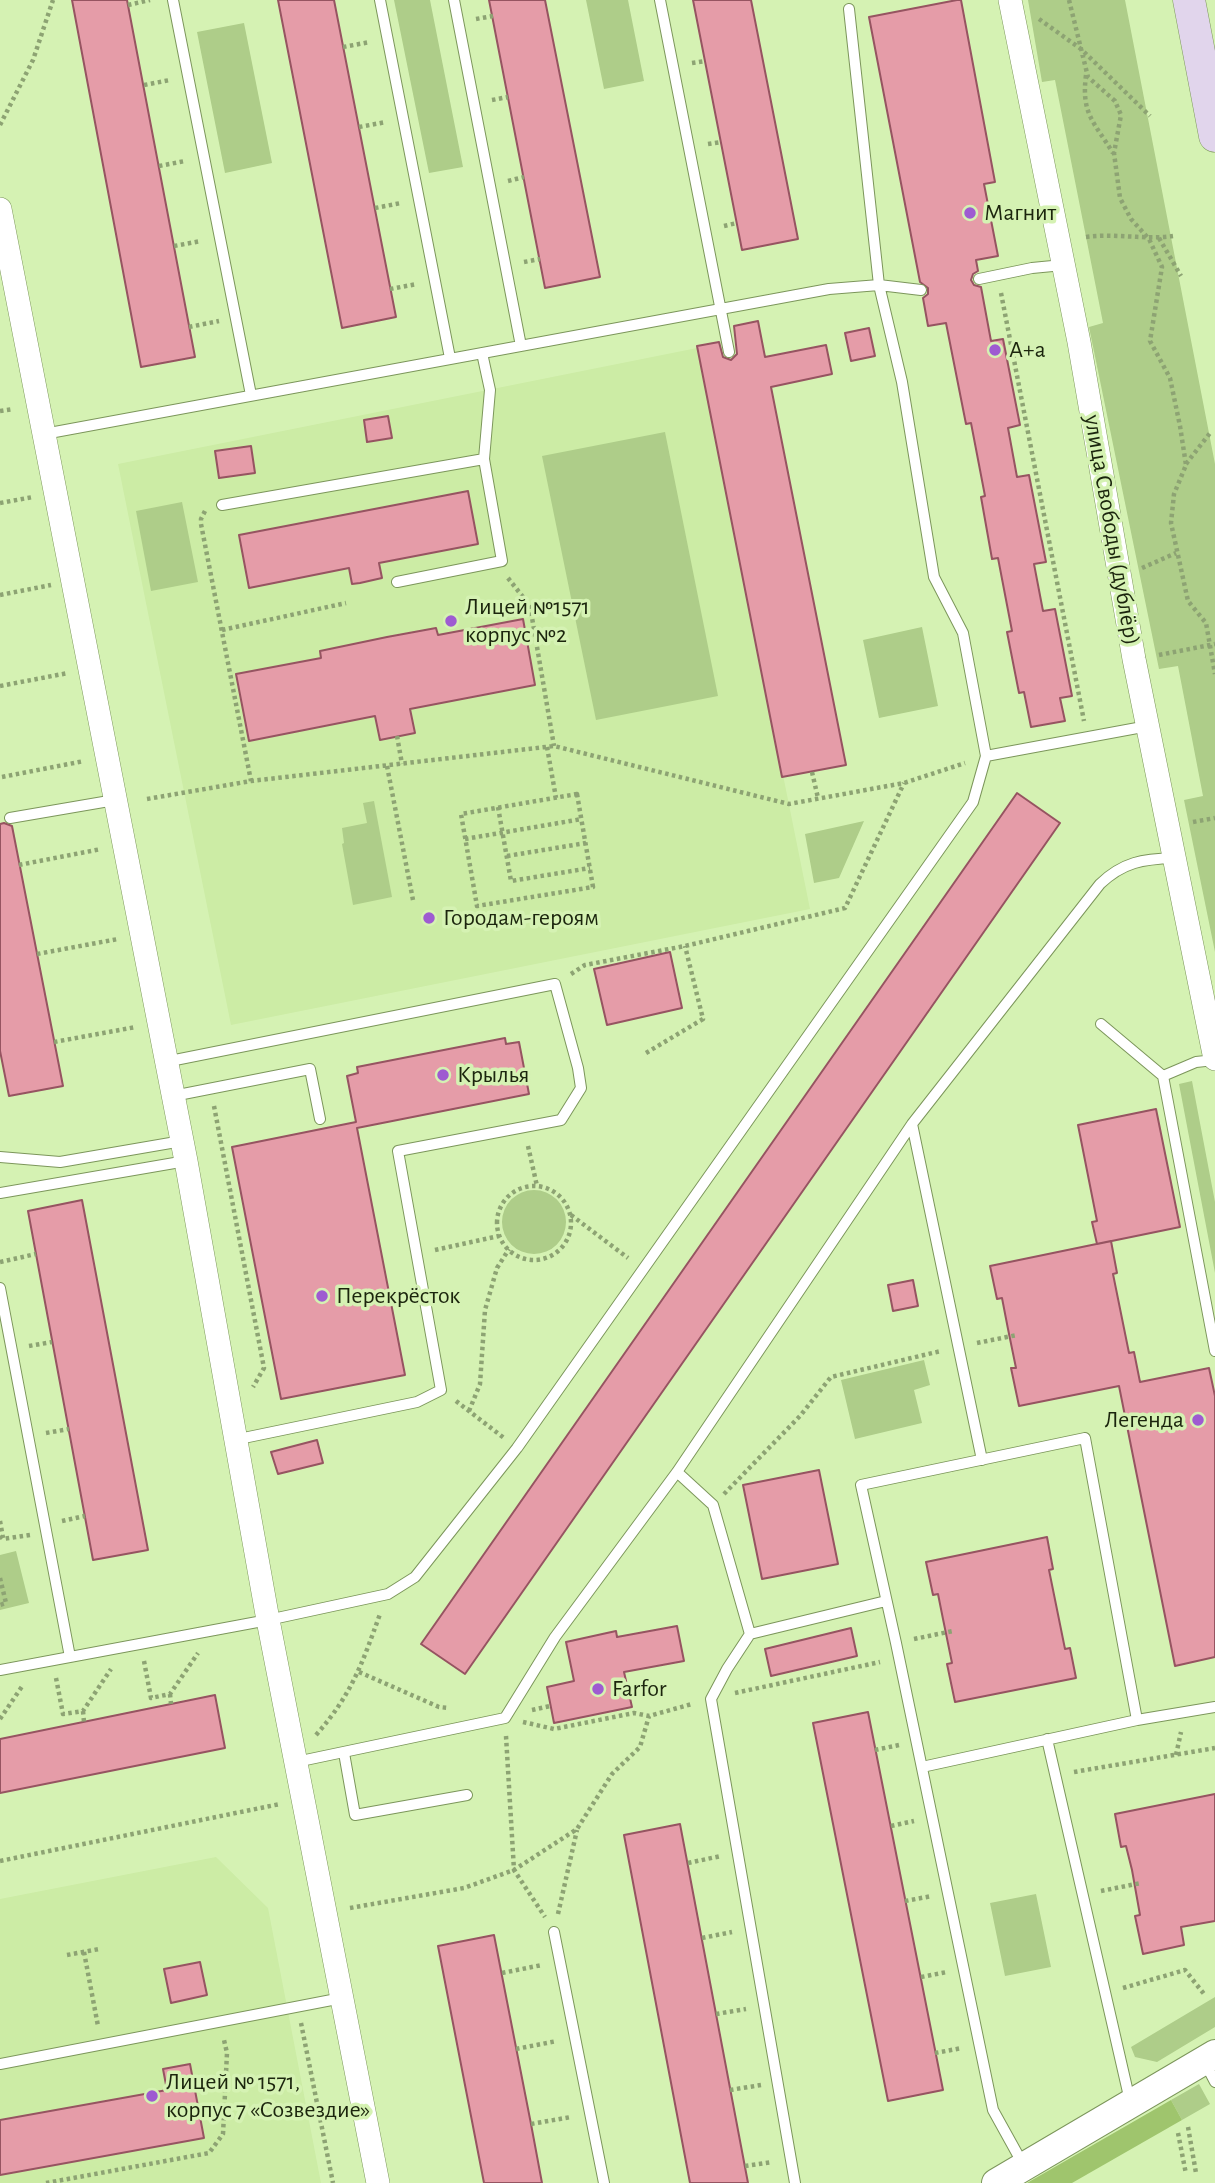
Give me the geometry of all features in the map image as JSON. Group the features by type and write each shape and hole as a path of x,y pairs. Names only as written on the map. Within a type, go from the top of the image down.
{"main road":[{"path":"1189,0 1215,135"}],"street":[{"name":"улица Свободы (дублёр)","path":"1010,0 1080,342 1134,659 1215,1059"},
{"path":"0,209 4,252 44,434 184,1151 268,1620 302,1753 303,1799 378,2183"},
{"path":"996,2183 1131,2104 1211,2066"}],"lane":[{"path":"173,0 251,395"},
{"path":"380,0 450,358"},
{"path":"454,0 521,346"},
{"path":"660,0 729,352"},
{"path":"0,1670 268,1620 388,1594 415,1577 517,1448 974,802 986,756 962,633 934,577 902,382 879,285 849,9"},
{"path":"979,279 1032,268 1063,265"},
{"path":"44,434 829,289 879,285 921,290"},
{"path":"397,582 502,561 484,458 490,390 482,353"},
{"path":"222,505 484,458"},
{"path":"986,756 1148,726"},
{"path":"10,818 115,800"},
{"path":"302,1753 344,1753 505,1718 555,1637 677,1472 912,1124 1100,884 1115,869 1156,859 1174,858"},
{"path":"166,1062 555,984 578,1068 581,1088 561,1121 398,1151 441,1390 417,1402 234,1440"},
{"path":"1101,1024 1163,1076 1210,1296 1215,1351"},
{"path":"1163,1076 1196,1062 1215,1059"},
{"path":"172,1096 310,1069 320,1119"},
{"path":"912,1124 982,1460"},
{"path":"0,1157 60,1161 184,1151"},
{"path":"0,1194 184,1151"},
{"path":"0,1288 70,1657"},
{"path":"1024,2166 993,2110 899,1658 860,1485 1084,1438 1138,1720"},
{"path":"677,1472 713,1505 750,1634"},
{"path":"795,2183 711,1699 750,1634 886,1601"},
{"path":"922,1767 1138,1720 1215,1707"},
{"path":"1047,1739 1131,2104"},
{"path":"344,1753 355,1815 467,1795"},
{"path":"554,1932 604,2183"},
{"path":"0,2064 342,1998"}],"path":[{"path":"0,125 33,60 53,0"},
{"path":"128,5 150,0"},
{"path":"1069,0 1088,77 1115,101 1121,115 1114,153 1120,198 1131,219 1149,239 1162,267 1150,341 1170,378 1186,465"},
{"path":"1032,14 1081,49 1150,116"},
{"path":"343,47 388,38"},
{"path":"1086,71 1083,95 1090,119 1114,153"},
{"path":"144,85 188,77"},
{"path":"359,127 404,118"},
{"path":"159,166 204,157"},
{"path":"375,208 419,199"},
{"path":"1086,237 1149,239 1173,236"},
{"path":"174,246 220,238"},
{"path":"1159,238 1181,276"},
{"path":"997,275 1087,737"},
{"path":"390,289 435,280"},
{"path":"189,327 236,318"},
{"path":"0,411 18,408"},
{"path":"1210,433 1186,465 1174,494 1171,523 1188,601 1206,623 1213,645 1215,674"},
{"path":"0,503 35,496"},
{"path":"222,505 206,509 201,519 251,781"},
{"path":"1119,579 1176,553"},
{"path":"502,561 505,573 530,606 554,746"},
{"path":"0,595 52,584"},
{"path":"222,630 346,603"},
{"path":"1134,659 1213,645"},
{"path":"0,686 69,673"},
{"path":"397,736 402,764"},
{"path":"147,799 251,781 554,746 789,804 904,783 986,756"},
{"path":"547,747 555,798"},
{"path":"2,778 92,760"},
{"path":"387,766 413,900"},
{"path":"813,772 818,798"},
{"path":"555,984 585,965 685,946 845,908 904,783"},
{"path":"577,794 593,887 477,906 461,814 498,807 577,794"},
{"path":"498,807 511,881 590,868"},
{"path":"465,839 582,819"},
{"path":"507,856 586,843"},
{"path":"19,865 103,849"},
{"path":"37,954 121,938"},
{"path":"646,1053 703,1019 685,946"},
{"path":"54,1042 137,1027"},
{"path":"523,1127 537,1186"},
{"path":"537,1186 558,1194 566,1203 570,1214 568,1238 551,1256 527,1259 509,1250 499,1236 499,1211 505,1200 525,1187 537,1186"},
{"path":"570,1214 643,1270"},
{"path":"416,1254 499,1236"},
{"path":"469,1412 480,1384 485,1310 497,1268 509,1250"},
{"path":"0,1262 36,1254"},
{"path":"713,1505 800,1416 831,1377 1017,1335"},
{"path":"441,1390 517,1448"},
{"path":"0,1521 2,1538 46,1533"},
{"path":"0,1578 6,1603 0,1605"},
{"path":"302,1753 337,1710 359,1672 388,1594"},
{"path":"171,1704 170,1694 213,1630"},
{"path":"933,1635 953,1631"},
{"path":"140,1643 151,1698 170,1694"},
{"path":"85,1722 83,1710 126,1646"},
{"path":"554,1932 514,1870 505,1718 554,1729 634,1713 649,1716 711,1699 899,1658"},
{"path":"52,1660 63,1714 83,1710"},
{"path":"0,1719 38,1663"},
{"path":"359,1672 439,1707 452,1709"},
{"path":"554,1932 577,1829 612,1774 640,1747 649,1716"},
{"path":"1056,1776 1215,1748"},
{"path":"0,1861 303,1799"},
{"path":"341,1909 464,1888 514,1870 577,1829"},
{"path":"688,1863 736,1852"},
{"path":"1083,1894 1141,1882"},
{"path":"702,1938 751,1929"},
{"path":"67,1955 99,1949"},
{"path":"85,1952 102,2045"},
{"path":"502,1973 560,1961"},
{"path":"1105,1993 1185,1970 1204,1994"},
{"path":"716,2014 764,2005"},
{"path":"298,2007 333,2183"},
{"path":"46,2183 209,2153 223,2134 227,2053 220,2022"},
{"path":"516,2049 575,2038"},
{"path":"936,2053 979,2045"},
{"path":"730,2090 778,2082"},
{"path":"531,2124 590,2113"},
{"path":"1188,2127 1196,2173"},
{"path":"1178,2133 1186,2175"},
{"path":"745,2166 792,2158"}],"shaded area":[{"path":"394,0 430,0 463,167 429,173"},
{"path":"586,0 628,0 644,81 604,89"},
{"path":"1028,0 1125,0 1215,464 1215,952 1184,800 1203,796 1178,666 1159,669 1089,327 1103,323 1055,80 1042,82"},
{"path":"244,23 272,163 225,173 197,32"},
{"name":"Лицей №1571 корпус №2","path":"697,348 810,909 231,1025 118,464"},
{"path":"665,432 718,696 596,720 542,456"},
{"path":"182,502 198,582 151,591 136,511"},
{"path":"922,627 938,706 879,718 863,640"},
{"path":"374,801 392,897 353,905 342,844 342,828 367,823 363,803"},
{"path":"864,821 839,878 814,883 805,834"},
{"path":"1192,1081 1215,1202 1215,1273 1179,1084"},
{"path":"534,1190 546,1192 557,1199 564,1210 564,1234 557,1245 546,1252 534,1254 522,1252 511,1245 504,1234 502,1222 504,1210 511,1199 522,1192"},
{"path":"924,1360 930,1385 914,1390 922,1423 855,1439 841,1380"},
{"path":"16,1551 29,1603 0,1610 0,1555"},
{"name":"Лицей № 1571, корпус 7 «Созвездие»","path":"216,1857 268,1908 321,2183 0,2183 0,1899"},
{"path":"1036,1894 1051,1967 1005,1976 990,1903"},
{"path":"1215,1997 1215,2027 1157,2062 1135,2057 1131,2047"},
{"path":"1199,2084 1210,2104 1182,2120 1171,2100"},
{"path":"1171,2100 1182,2120 1072,2183 1027,2183"}],"building":[{"path":"72,0 127,0 195,357 141,367"},
{"path":"278,0 334,0 396,317 342,328"},
{"path":"489,0 545,0 600,277 545,288"},
{"path":"693,0 751,0 798,239 742,250"},
{"path":"961,0 995,182 984,184 998,256 976,260 978,271 973,274 971,280 974,285 981,287 991,341 1003,339 1020,425 1008,428 1017,477 1029,475 1046,562 1034,564 1043,611 1055,609 1072,696 1060,698 1065,721 1031,727 1024,692 1019,693 1007,632 1012,631 998,558 992,559 981,497 985,496 971,423 966,424 946,323 928,326 923,298 928,294 928,288 920,282 869,17"},
{"path":"758,321 765,357 826,345 832,374 771,387 846,765 782,777 697,346 719,342 723,357 731,360 737,354 734,326"},
{"path":"869,328 875,356 851,361 845,333"},
{"path":"388,416 392,438 367,442 364,420"},
{"path":"251,446 255,473 219,478 215,451"},
{"path":"468,491 478,544 379,563 382,578 360,583 352,584 349,568 249,588 239,535"},
{"path":"523,619 535,685 410,709 415,733 380,740 375,716 249,741 236,674 321,658 320,651 387,637 436,628 438,635"},
{"path":"1017,793 1060,823 465,1674 421,1644"},
{"path":"0,824 12,826 63,1086 9,1096 0,1051"},
{"path":"670,952 682,1008 607,1025 594,969"},
{"path":"505,1038 506,1044 519,1042 529,1094 357,1128 405,1375 281,1399 232,1147 356,1122 347,1076 358,1073 357,1067"},
{"path":"1156,1109 1180,1227 1097,1244 1092,1222 1097,1221 1078,1125"},
{"path":"82,1200 148,1550 93,1560 28,1211"},
{"path":"1111,1241 1117,1273 1113,1274 1129,1353 1134,1352 1140,1382 1209,1368 1215,1396 1215,1657 1175,1666 1119,1386 1019,1406 1011,1368 1016,1368 1002,1298 997,1299 990,1266"},
{"path":"913,1280 918,1306 893,1311 888,1285"},
{"path":"317,1440 323,1463 278,1474 271,1452"},
{"path":"819,1470 838,1564 762,1579 743,1485"},
{"path":"1047,1537 1053,1569 1049,1570 1065,1649 1070,1648 1076,1678 955,1702 947,1664 952,1663 938,1594 933,1595 926,1562"},
{"path":"677,1626 684,1661 624,1672 632,1707 554,1723 547,1687 574,1681 566,1642 616,1631 617,1637"},
{"path":"851,1628 857,1656 771,1676 765,1649"},
{"path":"215,1695 225,1748 0,1793 0,1739"},
{"path":"868,1712 943,2090 888,2101 813,1723"},
{"path":"1215,1794 1215,1921 1181,1927 1184,1945 1143,1954 1135,1916 1140,1915 1132,1870 1126,1846 1121,1847 1115,1814"},
{"path":"680,1824 748,2183 690,2183 624,1835"},
{"path":"494,1935 542,2183 484,2183 438,1946"},
{"path":"200,1962 207,1995 171,2003 164,1969"},
{"path":"190,2064 204,2138 0,2175 0,2120 167,2090 163,2069"}],"place":[{"name":"Магнит","path":"970,213"},
{"name":"А+а","path":"995,350"},
{"name":"Лицей №1571 корпус №2","path":"451,621"},
{"name":"Городам-героям","path":"429,918"},
{"name":"Крылья","path":"443,1075"},
{"name":"Перекрёсток","path":"322,1296"},
{"name":"Легенда","path":"1198,1420"},
{"name":"Farfor","path":"598,1689"},
{"name":"Лицей № 1571, корпус 7 «Созвездие»","path":"152,2096"}]}
